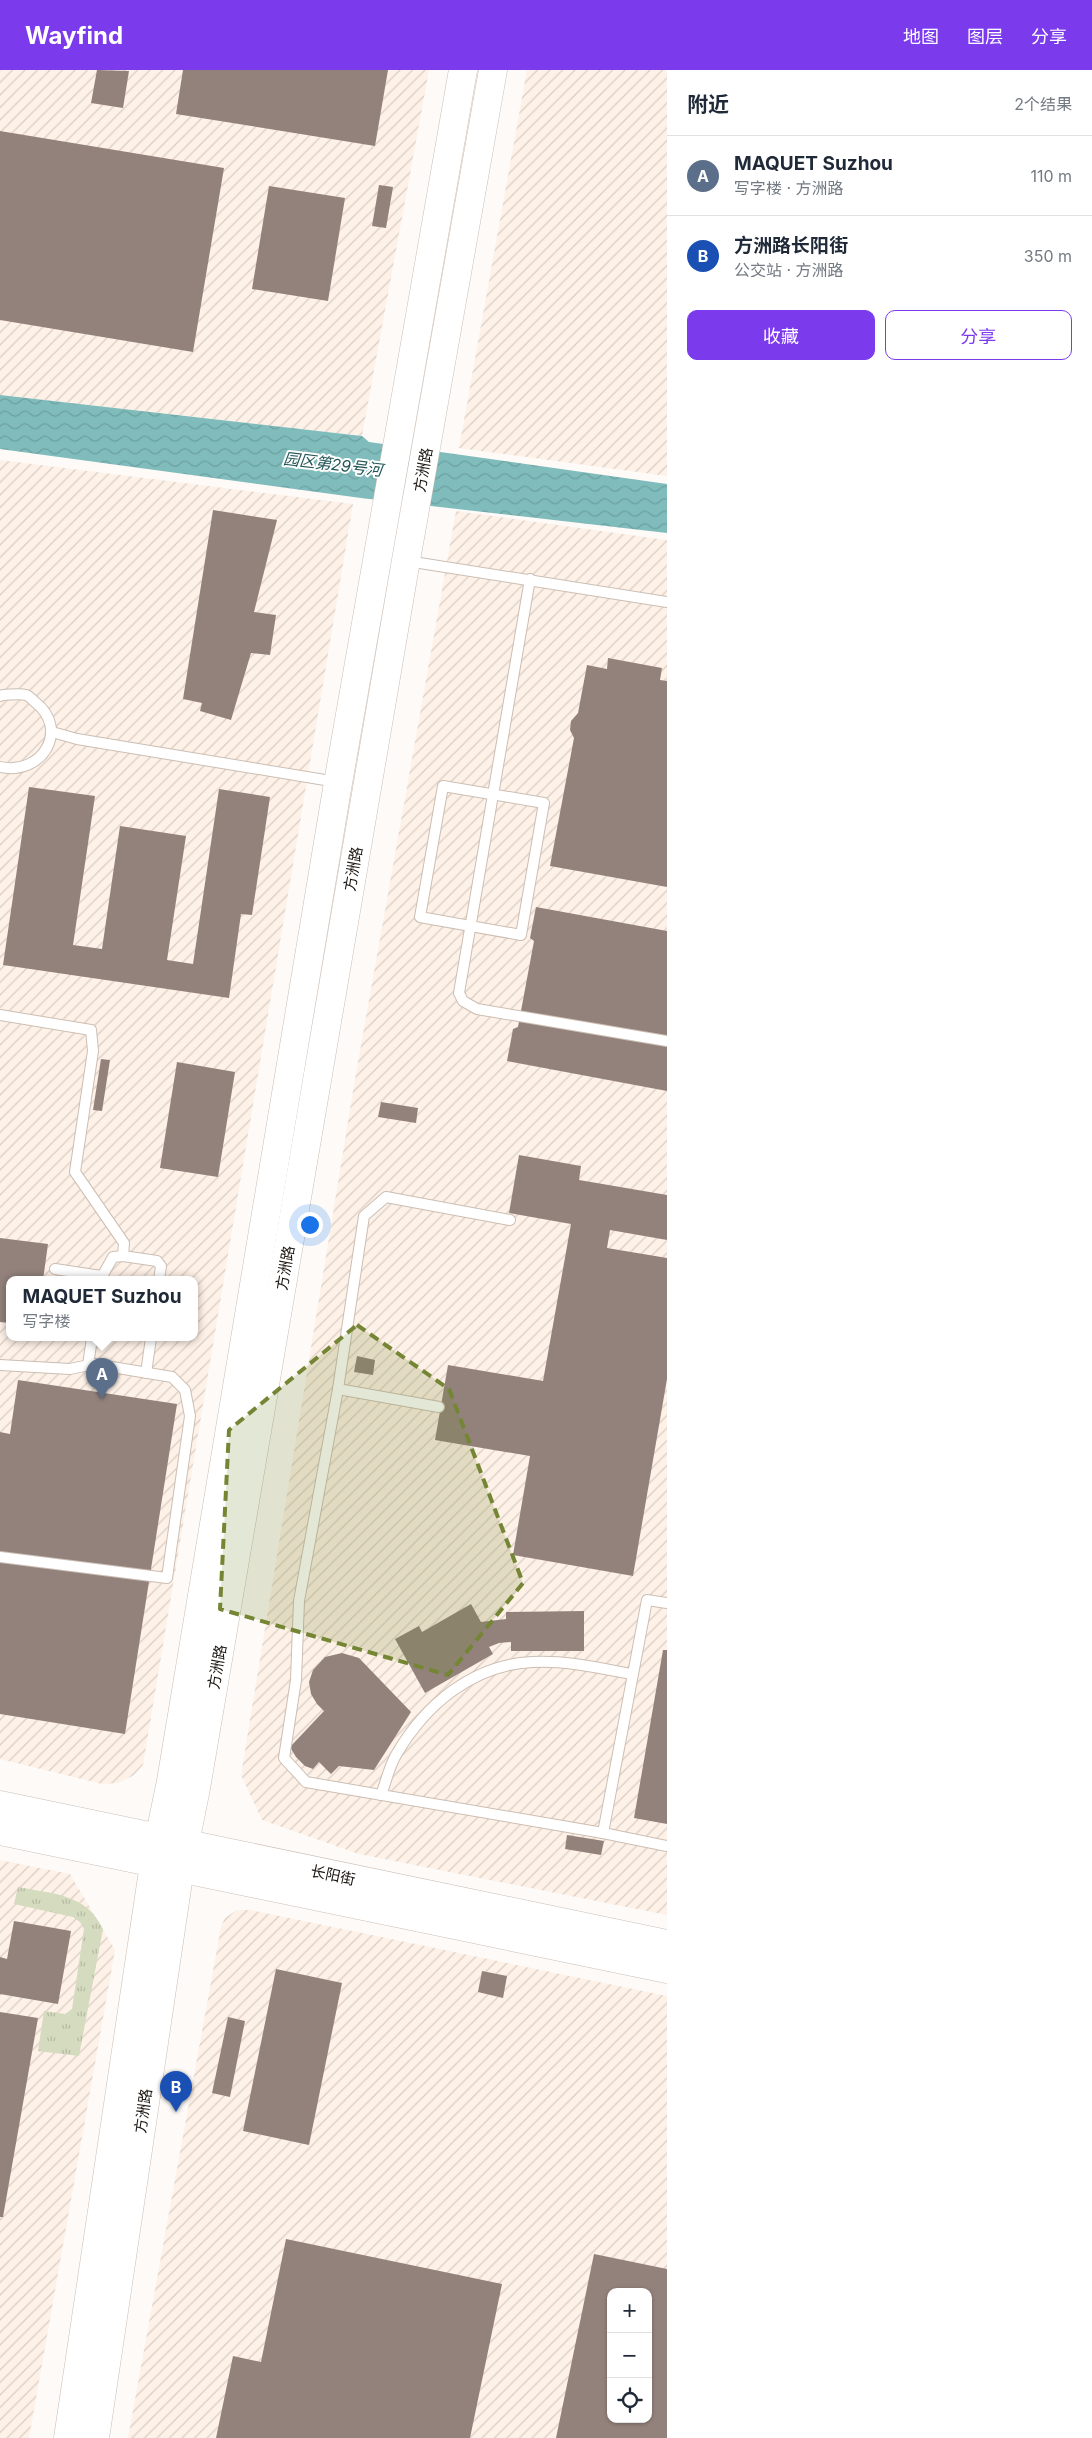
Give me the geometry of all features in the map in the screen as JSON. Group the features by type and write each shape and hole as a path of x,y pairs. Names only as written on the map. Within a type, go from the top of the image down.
{"main road":[{"name":"方洲路","path":"95,2438 170,1854 338,782 400,438 463,70"},
{"name":"方洲路","path":"68,2438 170,1854 416,511 493,70"},
{"name":"长阳街","path":"0,1805 170,1854 667,1969"},
{"name":"长阳街","path":"0,1831 170,1854 667,1944"}],"lane":[{"path":"406,560 667,602"},
{"path":"530,579 459,992 463,1001 470,1007 667,1041"},
{"path":"0,696 3,694 26,695 45,710 52,732 44,755 24,768 0,767"},
{"path":"52,732 77,739 338,782"},
{"path":"443,786 544,802 521,935 470,926 420,917 443,786"},
{"path":"0,1015 90,1030 93,1051 75,1172 124,1243 124,1256"},
{"path":"510,1220 386,1197 364,1216 338,1389 299,1601 296,1680 284,1758 306,1782 603,1833 667,1846"},
{"path":"101,1276 113,1257 124,1256 157,1261 161,1266 160,1276"},
{"path":"55,1269 90,1276"},
{"path":"88,1365 92,1341"},
{"path":"146,1372 151,1341"},
{"path":"0,1365 70,1369 94,1364 172,1377 186,1390 190,1416 167,1578 0,1557"},
{"path":"338,1389 439,1407"},
{"path":"603,1833 646,1600 667,1603"},
{"path":"382,1795 395,1757 421,1718 455,1688 489,1670 532,1662 584,1665 631,1674"}],"highlighted area":[{"path":"357,1325 449,1389 523,1583 448,1675 220,1609 229,1430"}],"shaded area":[{"path":"0,70 429,70 362,436 0,395"},
{"path":"527,70 667,70 667,476 459,448"},
{"path":"0,460 353,504 143,1765 134,1775 119,1783 102,1784 0,1759"},
{"path":"456,511 667,540 667,1915 359,1854 262,1820 241,1775 354,1085"},
{"path":"0,1860 70,1874 115,1950 29,2438 0,2438"},
{"path":"237,1910 250,1910 667,1996 667,2438 128,2438 221,1927 225,1918"}],"green space":[{"path":"18,1887 67,1897 78,1902 96,1917 103,1929 79,2056 38,2051 44,2011 65,2014 72,2009 84,1929 80,1922 73,1917 14,1904"}],"water":[{"name":"园区第29号河","path":"0,395 362,436 369,442 667,484 667,533 361,498 0,449"}],"building":[{"path":"97,70 129,71 123,108 91,103"},
{"path":"183,70 388,70 375,146 176,114"},
{"path":"0,131 224,168 193,352 0,320"},
{"path":"379,185 393,187 386,228 372,226"},
{"path":"269,186 345,198 328,301 252,289"},
{"path":"213,510 277,520 254,612 276,615 270,655 251,653 231,720 200,711 202,703 183,699"},
{"path":"608,658 662,668 660,680 667,681 667,887 550,866 574,738 570,730 571,721 578,713 587,665 607,669"},
{"path":"29,787 95,796 73,945 102,949 120,826 186,836 167,960 193,964 219,789 270,797 252,915 241,914 229,998 3,965"},
{"path":"536,907 667,931 667,1091 507,1061 513,1029 518,1027 534,941 530,938"},
{"path":"101,1059 110,1060 102,1111 93,1110"},
{"path":"177,1062 235,1072 218,1177 160,1168"},
{"path":"381,1102 418,1108 416,1123 378,1117"},
{"path":"519,1155 581,1166 579,1180 667,1195 667,1240 610,1230 607,1248 667,1258 667,1379 633,1576 513,1555 530,1456 435,1440 448,1365 543,1381 571,1224 509,1213"},
{"path":"0,1238 48,1244 44,1276 6,1276 6,1323 0,1322"},
{"path":"357,1356 375,1360 373,1375 354,1372"},
{"path":"18,1380 177,1404 125,1734 0,1714 0,1432 10,1434"},
{"path":"471,1604 481,1622 506,1619 506,1612 584,1611 584,1651 511,1651 511,1642 499,1643 489,1647 493,1654 425,1693 395,1639 419,1626 422,1632"},
{"path":"663,1650 667,1650 667,1824 634,1818"},
{"path":"342,1653 359,1658 411,1712 374,1770 339,1766 331,1774 319,1762 313,1769 305,1766 290,1747 324,1711 311,1694 309,1682 313,1670 325,1657"},
{"path":"567,1835 604,1841 601,1855 565,1849"},
{"path":"14,1921 71,1931 58,2004 0,1994 0,1957 7,1959"},
{"path":"276,1969 342,1983 309,2145 243,2131"},
{"path":"482,1971 507,1976 503,1998 478,1992"},
{"path":"0,2012 38,2018 3,2217 0,2217"},
{"path":"228,2017 245,2021 230,2097 212,2093"},
{"path":"286,2239 502,2284 470,2438 216,2438 233,2356 261,2362"},
{"path":"594,2254 667,2269 667,2438 556,2438"}],"place":[{"name":"MAQUET Suzhou","path":"102,1399"},
{"name":"方洲路长阳街","path":"176,2112"}]}
